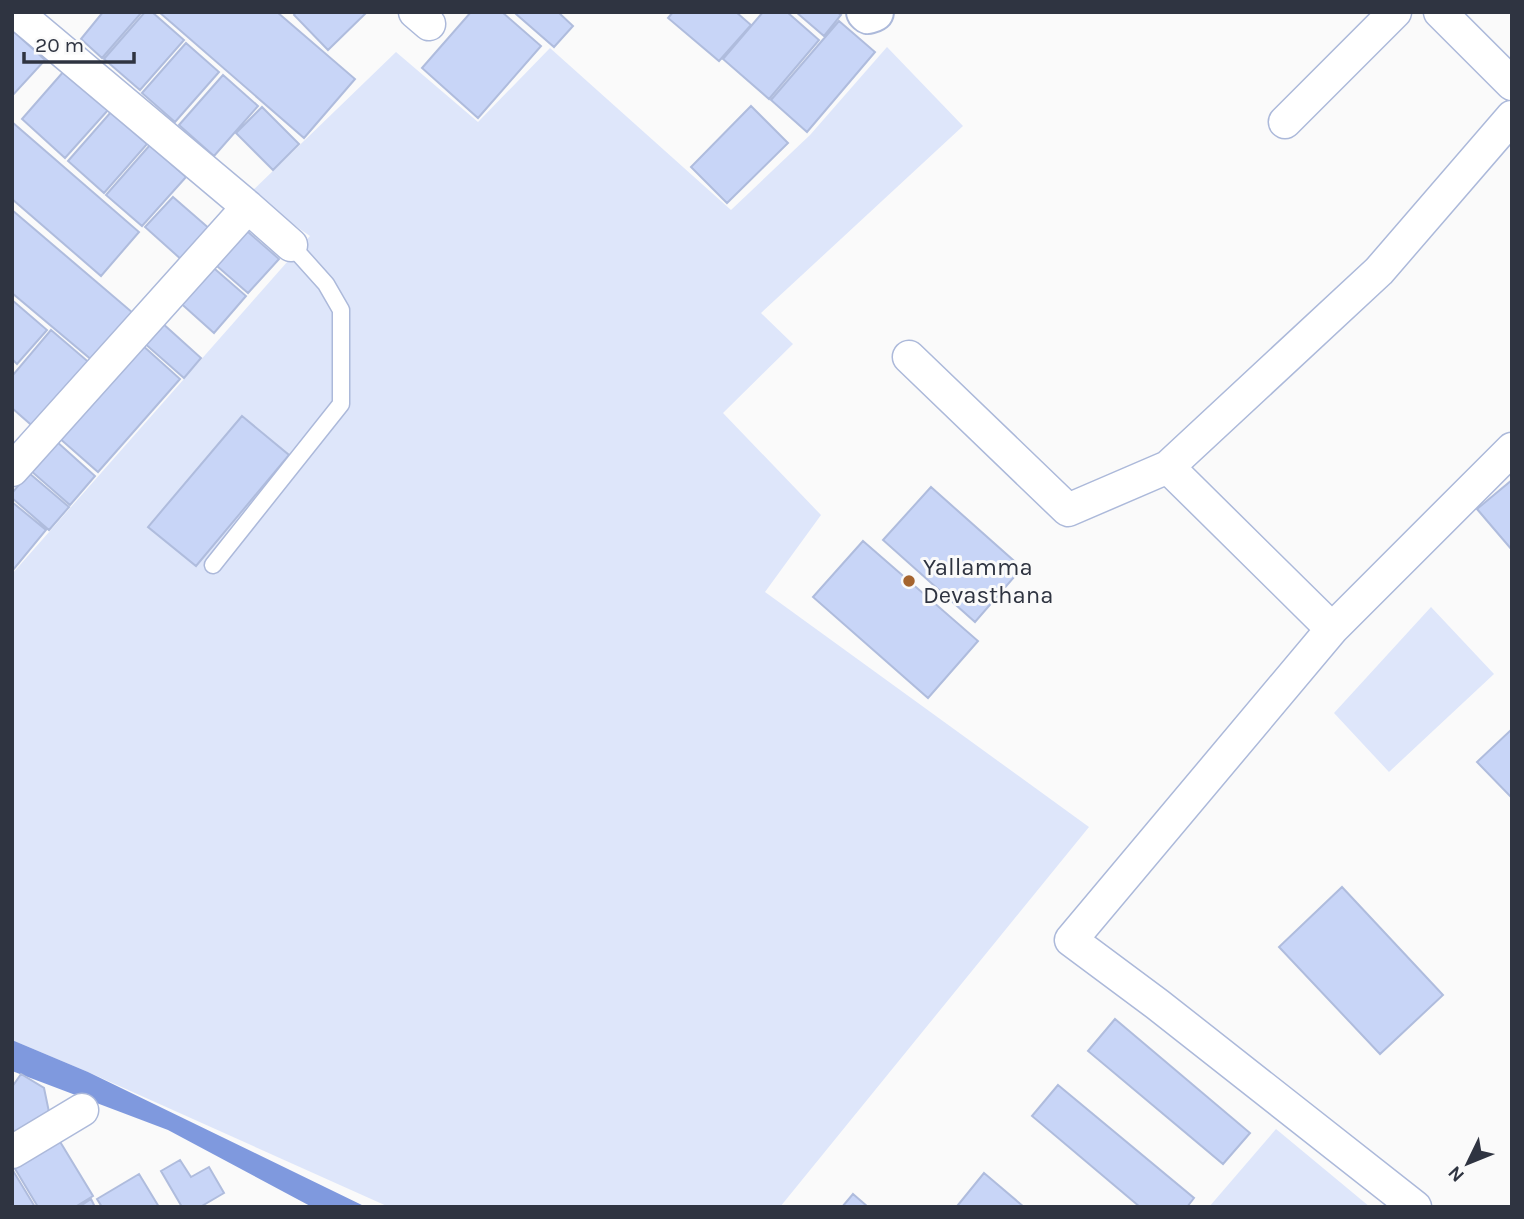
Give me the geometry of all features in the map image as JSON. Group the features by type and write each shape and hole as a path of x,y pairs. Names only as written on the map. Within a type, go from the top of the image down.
{"street":[{"path":"16,12 291,245"},
{"path":"866,12 874,12"},
{"path":"1285,122 1395,12"},
{"path":"1440,12 1512,84"},
{"path":"909,356 1068,510 1168,467 1378,271 1512,117"},
{"path":"14,465 248,207"},
{"path":"1415,1207 1157,1004 1071,940 1332,629 1512,449"},
{"path":"1168,467 1332,629"},
{"path":"12,1152 82,1110"}],"lane":[{"path":"213,565 341,404 341,310 326,284 291,245"}],"shaded area":[{"path":"887,47 963,126 761,313 793,344 723,413 821,515 765,592 1089,827 780,1207 389,1207 12,1040 12,574 310,236 249,194 396,52 478,122 550,48 731,210 810,135"},
{"path":"1431,607 1494,674 1389,772 1334,713"},
{"path":"1276,1129 1370,1207 1209,1207"}],"water":[{"path":"12,1040 88,1072 366,1207 312,1207 168,1130 12,1071"}],"building":[{"path":"103,12 142,12 102,58 81,39"},
{"path":"145,12 152,12 184,40 140,90 104,59"},
{"path":"159,12 277,12 355,79 304,138"},
{"path":"296,12 367,12 328,50 294,15"},
{"path":"471,12 502,12 541,46 478,118 422,68"},
{"path":"558,12 573,26 554,47 516,14"},
{"path":"673,12 736,12 751,25 719,61 668,18"},
{"path":"763,12 787,12 819,40 769,99 723,59"},
{"path":"796,12 837,12 841,15 824,36"},
{"path":"839,21 875,52 807,132 771,100"},
{"path":"12,30 45,60 12,96"},
{"path":"186,43 219,72 175,122 142,93"},
{"path":"64,71 108,110 65,158 22,119"},
{"path":"223,75 258,106 214,156 179,125"},
{"path":"751,106 788,143 727,203 691,167"},
{"path":"262,107 299,144 273,170 236,133"},
{"path":"111,112 147,144 104,193 68,161"},
{"path":"12,122 139,232 101,276 12,199"},
{"path":"150,145 186,177 142,226 106,195"},
{"path":"173,197 211,230 183,261 145,227"},
{"path":"12,210 133,313 93,361 12,293"},
{"path":"240,225 279,259 248,293 210,260"},
{"path":"208,263 246,296 214,333 176,299"},
{"path":"12,300 47,330 17,364 12,359"},
{"path":"161,322 201,358 184,378 143,342"},
{"path":"51,330 92,365 37,430 12,408 12,376"},
{"path":"141,344 180,379 98,472 58,437"},
{"path":"242,416 289,455 196,566 148,527"},
{"path":"56,441 95,476 70,505 30,470"},
{"path":"29,473 69,507 49,530 12,498 12,493"},
{"path":"1512,480 1512,550 1477,509"},
{"path":"931,487 1022,568 975,622 883,540"},
{"path":"12,502 46,530 13,570 12,569"},
{"path":"863,541 978,641 928,698 813,597"},
{"path":"1512,729 1512,798 1477,762"},
{"path":"1342,887 1443,995 1380,1054 1279,947"},
{"path":"1115,1019 1250,1133 1223,1164 1088,1051"},
{"path":"21,1074 44,1088 49,1112 12,1134 12,1087"},
{"path":"1058,1085 1194,1198 1187,1207 1140,1207 1032,1116"},
{"path":"59,1140 93,1196 75,1207 38,1207 14,1167"},
{"path":"180,1160 191,1177 209,1167 224,1193 200,1207 182,1207 161,1171"},
{"path":"12,1169 35,1207 12,1207"},
{"path":"984,1173 1024,1207 960,1207 958,1205"},
{"path":"139,1174 159,1207 102,1207 97,1199"},
{"path":"853,1194 868,1207 842,1207"},
{"path":"91,1199 95,1207 79,1207"}],"place":[{"name":"Yallamma Devasthana","path":"909,581"}]}
